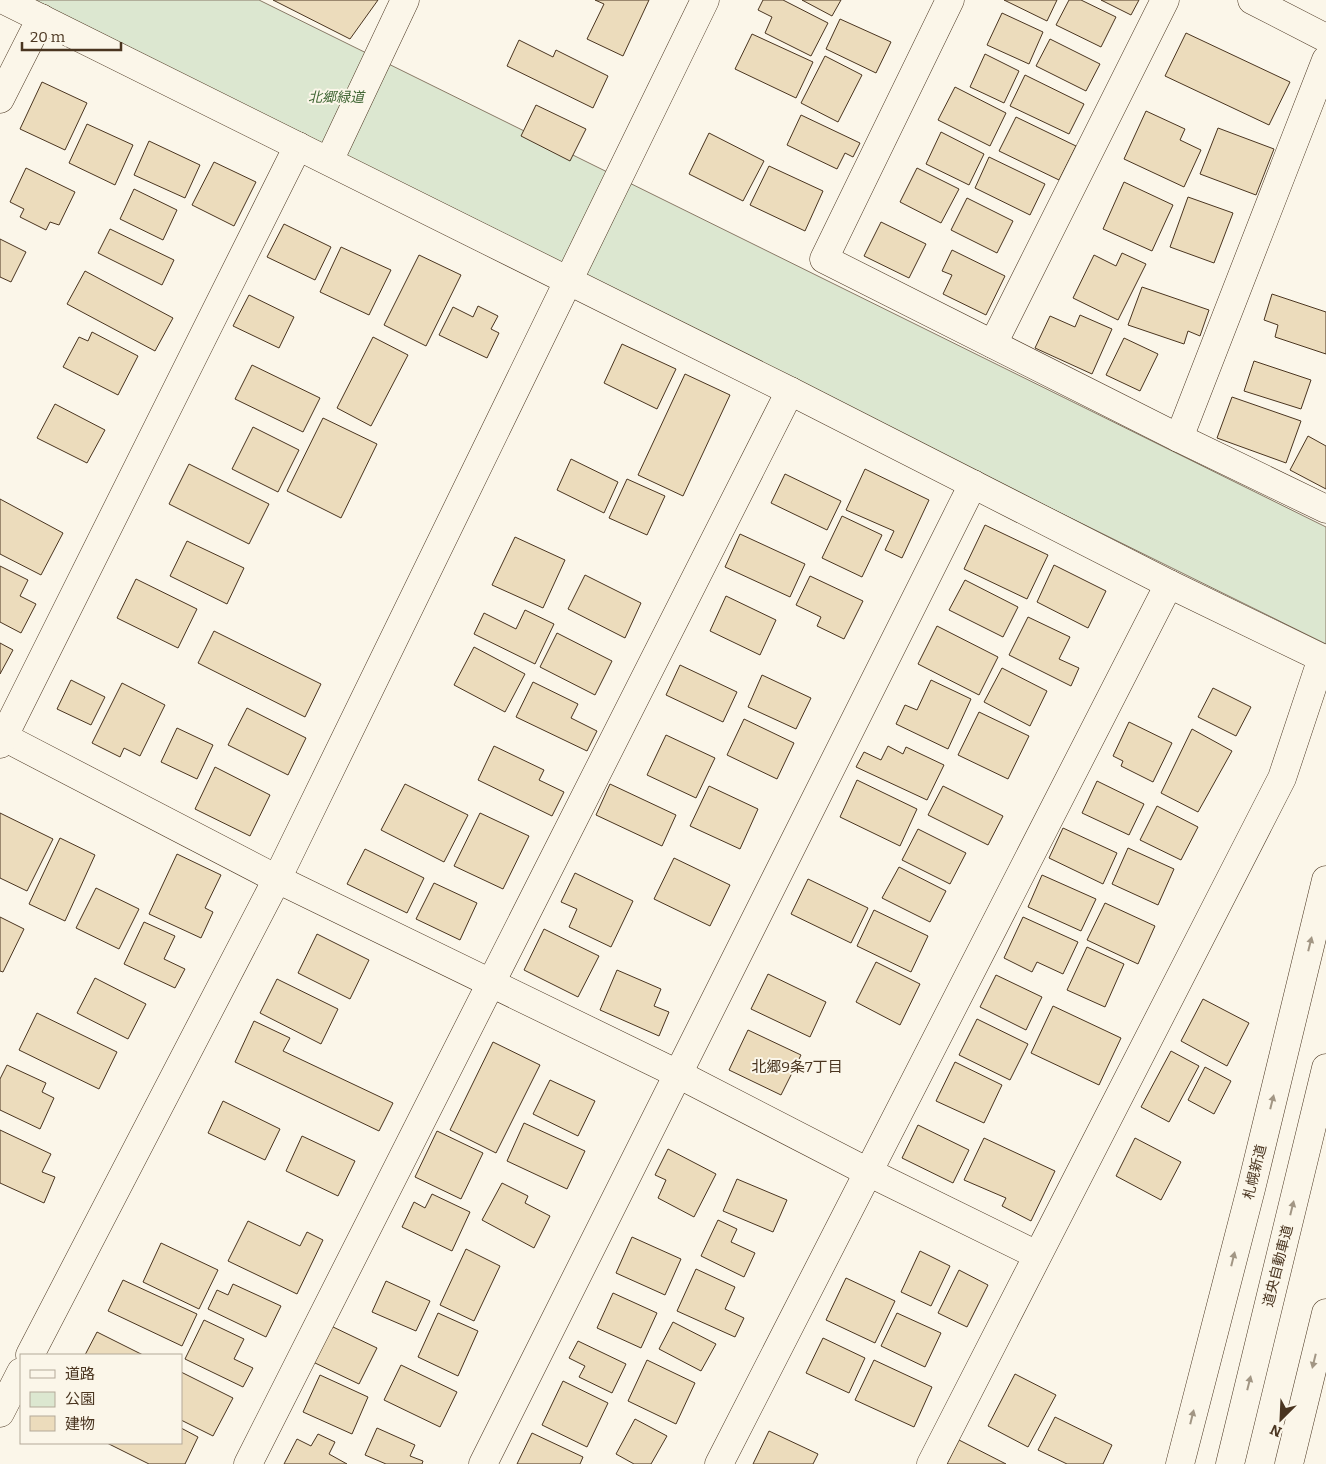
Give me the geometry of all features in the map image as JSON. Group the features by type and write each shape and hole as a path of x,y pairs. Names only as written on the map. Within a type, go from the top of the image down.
{"main road":[{"path":"4,0 790,391 1169,584 1324,659 1282,778 931,1464"},
{"path":"329,161 405,0"},
{"path":"31,1354 277,879 705,0"},
{"path":"950,0 824,259 1179,438 1326,509"},
{"path":"993,344 1165,0"},
{"path":"1252,0 1326,38"},
{"path":"0,99 41,18"},
{"path":"1179,438 1326,60"},
{"path":"298,146 1,738 277,879 678,1074 868,1172 1037,1255"},
{"path":"248,1464 790,391"},
{"path":"483,1464 974,484"},
{"path":"719,1464 1169,584"},
{"name":"札幌新道","path":"1180,1464 1251,1189 1326,880"},
{"name":"道央自動車道","path":"1230,1464 1326,1068"},
{"path":"1289,1464 1326,1313"},
{"path":"0,1413 20,1374"}],"green space":[{"name":"北郷緑道","path":"21,0 259,0 1326,527 1326,644"}],"building":[{"path":"273,0 378,0 350,39"},
{"path":"595,0 649,0 623,56 587,39 604,4"},
{"path":"763,0 783,0 828,23 811,56 765,33 772,17 758,10"},
{"path":"802,0 841,0 832,16"},
{"path":"1004,0 1057,0 1047,21"},
{"path":"1069,0 1081,0 1116,17 1101,47 1056,25"},
{"path":"1101,0 1139,0 1131,15"},
{"path":"1002,13 1043,32 1029,64 987,45"},
{"path":"840,19 891,42 876,73 826,49"},
{"path":"1186,33 1290,82 1269,125 1165,76"},
{"path":"752,34 813,62 796,98 735,69"},
{"path":"1050,39 1100,64 1086,91 1036,66"},
{"path":"519,40 553,57 556,50 608,76 593,108 507,66"},
{"path":"985,54 1019,71 1004,103 970,87"},
{"path":"825,56 862,75 838,122 801,103"},
{"path":"1025,75 1084,104 1069,134 1010,106"},
{"path":"42,82 87,103 65,150 20,129"},
{"path":"955,87 1006,113 990,146 938,120"},
{"path":"536,105 586,129 570,161 521,136"},
{"path":"1146,111 1185,129 1180,140 1201,150 1184,187 1124,159"},
{"path":"801,115 860,143 853,157 845,153 837,169 787,145"},
{"path":"1016,117 1076,146 1059,180 999,151"},
{"path":"87,124 133,145 115,185 69,163"},
{"path":"1218,128 1274,149 1256,195 1200,174"},
{"path":"941,132 984,154 969,185 926,164"},
{"path":"709,133 764,161 743,201 689,174"},
{"path":"149,141 200,165 185,198 134,175"},
{"path":"989,157 1045,184 1030,215 975,188"},
{"path":"214,162 256,182 234,226 192,205"},
{"path":"769,166 823,191 805,231 750,205"},
{"path":"26,168 75,192 59,225 50,222 46,230 20,217 24,209 10,202"},
{"path":"917,168 959,189 941,223 900,202"},
{"path":"1124,182 1173,205 1152,251 1103,229"},
{"path":"134,189 177,210 163,240 120,219"},
{"path":"1188,197 1233,213 1214,263 1170,247"},
{"path":"967,198 1013,221 997,253 951,230"},
{"path":"881,222 926,244 909,278 864,256"},
{"path":"284,224 331,247 315,280 267,257"},
{"path":"110,229 174,260 162,285 98,253"},
{"path":"0,239 26,252 11,282 0,277"},
{"path":"341,247 391,270 369,315 320,292"},
{"path":"952,250 1005,276 986,315 943,294 952,275 942,271"},
{"path":"1122,253 1146,264 1118,320 1073,298 1094,255 1116,266"},
{"path":"419,255 461,275 426,346 384,325"},
{"path":"85,271 173,318 155,351 67,304"},
{"path":"1142,287 1209,310 1200,336 1188,331 1184,344 1128,325"},
{"path":"1272,294 1326,312 1326,354 1275,337 1278,325 1264,320"},
{"path":"249,295 294,317 279,348 233,326"},
{"path":"478,306 498,316 491,329 499,333 487,358 439,335 453,307 473,317"},
{"path":"1080,315 1112,329 1092,374 1035,348 1050,316 1075,327"},
{"path":"92,332 138,356 118,395 63,367 79,337 88,341"},
{"path":"373,337 408,355 371,426 337,408"},
{"path":"1124,338 1158,354 1140,391 1106,375"},
{"path":"622,344 676,369 657,409 604,383"},
{"path":"1254,361 1311,380 1301,409 1244,391"},
{"path":"252,365 320,398 303,432 235,399"},
{"path":"685,374 730,395 683,496 638,475"},
{"path":"1232,397 1301,421 1286,463 1217,438"},
{"path":"55,404 105,430 87,463 37,438"},
{"path":"323,418 377,444 341,518 287,491"},
{"path":"253,427 299,450 278,492 232,469"},
{"path":"1308,436 1326,446 1326,489 1290,470"},
{"path":"571,459 618,482 604,513 557,490"},
{"path":"189,464 269,504 249,544 169,504"},
{"path":"865,469 929,500 902,558 885,550 894,531 846,510"},
{"path":"785,474 841,501 827,530 771,503"},
{"path":"627,479 665,496 647,535 609,518"},
{"path":"0,499 63,533 41,575 0,554"},
{"path":"842,516 882,535 862,577 822,558"},
{"path":"985,525 1048,555 1027,599 964,569"},
{"path":"740,534 805,564 790,597 725,567"},
{"path":"515,537 565,560 543,608 492,585"},
{"path":"187,541 244,568 227,604 170,576"},
{"path":"1054,565 1106,591 1088,628 1037,602"},
{"path":"0,566 28,580 20,596 36,604 21,633 0,622"},
{"path":"585,575 641,603 625,638 568,609"},
{"path":"810,576 863,601 844,639 817,626 821,617 796,605"},
{"path":"136,579 197,609 178,648 117,618"},
{"path":"965,580 1018,607 1003,637 949,610"},
{"path":"726,596 776,620 760,655 710,631"},
{"path":"525,610 554,624 535,664 474,634 484,613 516,629"},
{"path":"1028,617 1070,637 1059,659 1079,668 1071,686 1009,655"},
{"path":"937,626 998,657 979,695 918,664"},
{"path":"214,631 321,684 305,717 198,663"},
{"path":"557,633 612,661 595,695 540,667"},
{"path":"0,643 13,650 0,674"},
{"path":"474,647 525,674 505,712 454,685"},
{"path":"680,665 737,692 723,722 666,695"},
{"path":"1002,668 1047,691 1030,726 984,702"},
{"path":"762,675 811,698 796,729 748,707"},
{"path":"71,680 105,697 91,725 57,709"},
{"path":"931,680 971,699 948,749 896,724 905,705 917,710"},
{"path":"533,682 578,704 571,718 597,731 587,751 516,717"},
{"path":"122,683 165,705 140,756 124,748 120,757 92,743"},
{"path":"1213,688 1251,707 1236,736 1198,717"},
{"path":"247,708 306,738 288,775 228,745"},
{"path":"979,712 1029,736 1008,779 958,755"},
{"path":"744,719 794,743 777,779 727,755"},
{"path":"1129,722 1172,743 1153,782 1121,766 1123,761 1113,756"},
{"path":"177,728 213,745 197,779 161,762"},
{"path":"1192,729 1232,751 1198,812 1161,793"},
{"path":"666,735 715,758 696,798 647,775"},
{"path":"494,746 544,770 539,780 564,792 552,816 478,780"},
{"path":"888,746 903,754 906,747 944,765 927,800 856,767 864,752 881,760"},
{"path":"215,767 270,795 250,836 195,809"},
{"path":"857,780 917,809 900,846 840,817"},
{"path":"1097,781 1144,804 1129,835 1082,813"},
{"path":"405,784 468,815 444,862 381,830"},
{"path":"610,784 676,815 662,846 596,815"},
{"path":"709,786 758,809 740,849 690,826"},
{"path":"943,786 1003,816 988,845 928,815"},
{"path":"1157,806 1198,827 1181,860 1140,840"},
{"path":"0,813 53,839 27,891 0,878"},
{"path":"480,813 529,836 503,889 454,866"},
{"path":"1063,828 1117,853 1103,884 1049,858"},
{"path":"918,829 966,853 950,884 902,860"},
{"path":"60,838 95,855 65,921 29,904"},
{"path":"1128,848 1174,869 1158,905 1112,884"},
{"path":"365,849 424,878 407,913 347,884"},
{"path":"177,854 221,875 205,908 213,912 201,938 149,914"},
{"path":"674,858 730,885 710,926 654,899"},
{"path":"899,867 946,891 930,922 882,898"},
{"path":"575,873 633,901 611,947 569,927 577,909 561,902"},
{"path":"1042,875 1096,899 1081,931 1028,907"},
{"path":"808,879 868,908 851,943 791,914"},
{"path":"434,883 477,903 460,940 416,919"},
{"path":"96,888 139,909 119,949 76,928"},
{"path":"1105,903 1155,926 1138,964 1087,940"},
{"path":"874,910 928,936 911,972 857,946"},
{"path":"0,917 24,929 3,972 0,971"},
{"path":"1023,917 1078,942 1063,974 1037,962 1032,972 1004,958"},
{"path":"144,922 175,936 164,959 185,969 175,988 124,964"},
{"path":"544,929 599,956 578,997 524,970"},
{"path":"317,934 369,960 350,999 298,973"},
{"path":"1087,947 1124,964 1105,1007 1067,990"},
{"path":"876,962 920,984 900,1025 856,1002"},
{"path":"617,970 661,989 654,1006 669,1012 659,1036 600,1010"},
{"path":"768,974 826,1002 810,1037 751,1009"},
{"path":"996,975 1042,997 1026,1030 980,1007"},
{"path":"95,978 146,1004 128,1039 77,1013"},
{"path":"277,979 338,1009 321,1044 260,1013"},
{"path":"1203,999 1249,1023 1227,1066 1181,1041"},
{"path":"1053,1006 1121,1038 1099,1085 1031,1053"},
{"path":"37,1013 117,1052 99,1089 19,1050"},
{"path":"977,1019 1028,1044 1010,1080 959,1055"},
{"path":"254,1021 290,1038 283,1051 393,1103 379,1131 235,1062"},
{"path":"748,1030 801,1055 781,1095 729,1070"},
{"path":"493,1042 540,1065 496,1153 450,1130"},
{"path":"1171,1051 1199,1066 1169,1122 1141,1107"},
{"path":"955,1062 1002,1085 984,1123 936,1101"},
{"path":"7,1065 46,1083 42,1092 54,1098 40,1129 0,1110 0,1079"},
{"path":"1205,1067 1231,1081 1214,1114 1188,1100"},
{"path":"550,1080 595,1101 578,1136 533,1114"},
{"path":"223,1101 280,1129 265,1160 208,1133"},
{"path":"524,1123 585,1151 567,1189 507,1161"},
{"path":"918,1125 969,1150 953,1183 902,1158"},
{"path":"0,1130 51,1154 42,1172 55,1177 44,1203 0,1183"},
{"path":"437,1131 483,1153 461,1199 415,1177"},
{"path":"302,1136 355,1161 338,1196 286,1171"},
{"path":"984,1138 1055,1171 1031,1221 1002,1206 1006,1198 964,1180"},
{"path":"1135,1138 1181,1162 1161,1200 1116,1176"},
{"path":"668,1149 716,1174 694,1217 658,1198 666,1180 655,1175"},
{"path":"737,1179 787,1200 773,1232 723,1211"},
{"path":"502,1183 528,1196 525,1203 550,1216 534,1248 482,1220"},
{"path":"432,1194 470,1212 452,1251 402,1227 414,1202 425,1208"},
{"path":"718,1220 737,1229 731,1242 755,1253 744,1277 701,1256"},
{"path":"248,1221 300,1246 307,1232 323,1240 297,1294 228,1261"},
{"path":"632,1237 681,1259 665,1295 616,1273"},
{"path":"161,1243 218,1270 199,1309 143,1282"},
{"path":"466,1249 500,1266 474,1321 440,1305"},
{"path":"920,1251 950,1266 931,1306 901,1292"},
{"path":"696,1269 735,1287 725,1309 744,1318 735,1337 677,1311"},
{"path":"959,1270 988,1285 967,1327 938,1313"},
{"path":"846,1278 895,1301 875,1343 826,1320"},
{"path":"123,1280 197,1314 182,1346 108,1311"},
{"path":"386,1281 430,1301 416,1331 372,1312"},
{"path":"233,1284 281,1306 266,1337 208,1309 217,1290 228,1295"},
{"path":"613,1293 657,1313 641,1348 597,1328"},
{"path":"438,1313 478,1331 458,1376 418,1357"},
{"path":"897,1313 941,1333 925,1367 881,1346"},
{"path":"204,1320 244,1339 234,1359 253,1368 243,1387 185,1359"},
{"path":"673,1322 716,1344 701,1371 659,1349"},
{"path":"331,1326 377,1348 359,1384 313,1362"},
{"path":"97,1332 141,1354 86,1354"},
{"path":"823,1338 865,1358 849,1393 806,1373"},
{"path":"578,1341 626,1364 612,1393 579,1377 585,1366 569,1358"},
{"path":"647,1360 695,1383 676,1424 628,1401"},
{"path":"874,1360 932,1387 914,1427 855,1400"},
{"path":"401,1365 457,1392 440,1427 384,1400"},
{"path":"182,1372 233,1398 213,1436 182,1420"},
{"path":"1015,1374 1056,1395 1028,1447 988,1426"},
{"path":"320,1375 368,1397 352,1434 303,1412"},
{"path":"563,1381 608,1403 587,1447 542,1425"},
{"path":"1055,1417 1112,1445 1103,1464 1067,1464 1038,1450"},
{"path":"635,1419 667,1436 651,1464 634,1464 616,1454"},
{"path":"377,1428 415,1445 410,1456 423,1461 422,1464 386,1464 365,1455"},
{"path":"182,1429 198,1437 185,1464 149,1464 109,1444 182,1444"},
{"path":"769,1431 818,1454 813,1464 753,1464"},
{"path":"532,1433 583,1457 580,1464 517,1464"},
{"path":"318,1434 335,1442 329,1454 347,1464 284,1464 297,1439 311,1446"},
{"path":"959,1440 1006,1464 947,1464"}],"district":[{"name":"北郷9条7丁目","path":"797,1067"}]}
